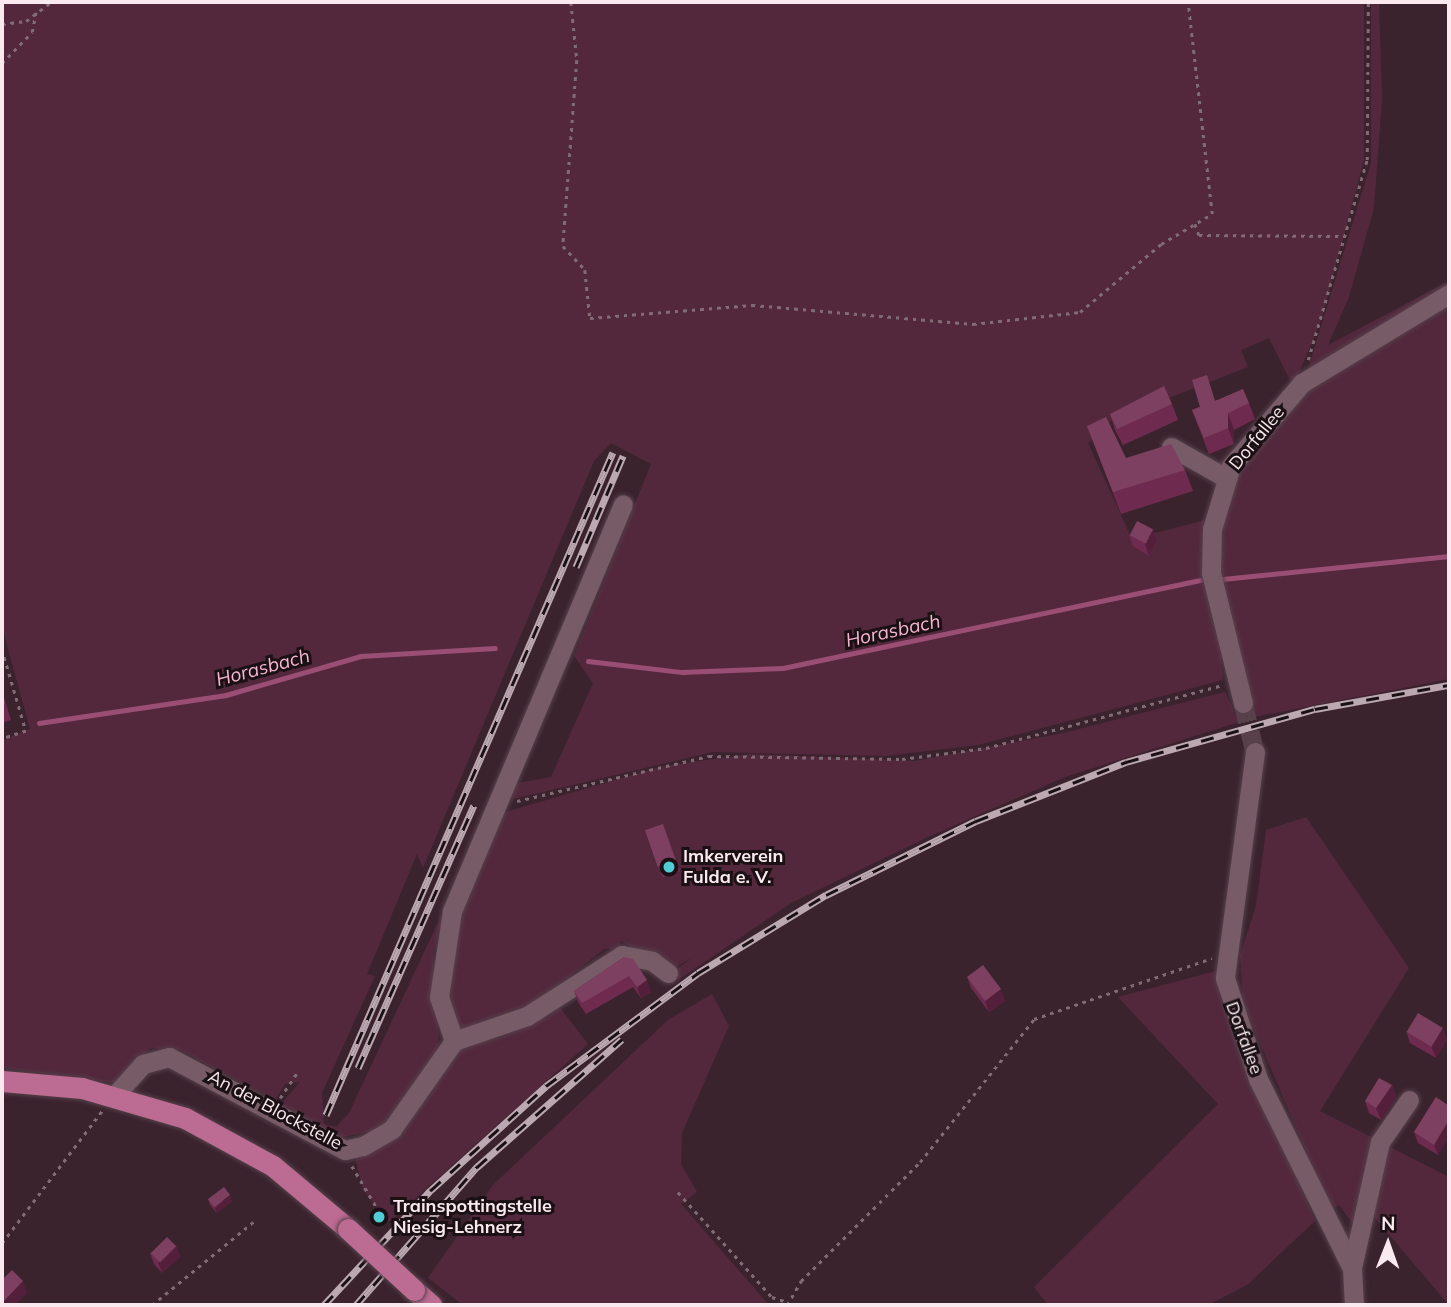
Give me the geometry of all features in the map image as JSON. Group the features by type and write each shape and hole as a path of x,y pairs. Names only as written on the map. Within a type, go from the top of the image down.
{"main road":[{"path":"2,1081 162,1108 247,1149 348,1229 431,1305"}],"street":[{"path":"1302,383 1449,294"},
{"name":"Dorfallee","path":"1242,703 1211,573 1212,529 1226,478 1302,383"},
{"path":"1171,447 1226,478"},
{"path":"623,504 452,911 440,963 439,997 454,1041 527,1016 622,955 652,961 668,972"},
{"name":"Dorfallee","path":"1255,752 1223,954 1231,1007 1258,1079 1352,1268 1354,1305"},
{"name":"An der Blockstelle","path":"110,1101 143,1064 169,1058 345,1150 392,1129 454,1041"},
{"path":"1352,1268 1380,1142 1409,1100"}],"path":[{"path":"2,24 26,21 51,2"},
{"path":"571,2 577,60 563,246 586,270 590,318 752,306 974,324 1080,312 1161,244 1212,214 1188,2"},
{"path":"1302,383 1367,160 1368,2"},
{"path":"2,63 33,32 36,12"},
{"path":"1195,224 1199,235 1347,236"},
{"path":"2,649 26,731 2,739"},
{"path":"494,807 709,756 902,759 986,748 1236,682"},
{"path":"784,1301 920,1162 1034,1019 1223,954"},
{"path":"271,1109 299,1071"},
{"path":"95,1104 110,1101"},
{"path":"2,1243 110,1101"},
{"path":"345,1150 380,1213"},
{"path":"678,1192 772,1297 784,1301 787,1305"},
{"path":"152,1305 253,1222"}],"shaded area":[{"path":"2,2 1364,3 1364,160 1322,318 1296,380 1292,384 1269,338 1241,350 1248,367 1110,421 1111,429 1088,443 1132,539 1209,519 1223,680 978,745 885,756 713,752 509,800 512,784 551,777 593,683 574,656 651,464 611,443 594,461 423,868 417,854 367,974 375,976 322,1093 324,1124 336,1127 349,1113 448,901 433,953 439,1048 382,1129 338,1138 278,1108 300,1082 285,1084 275,1100 180,1050 151,1048 114,1083 2,1068 2,740 30,729 2,627"},
{"path":"1371,2 1379,2 1382,99 1374,208 1349,297 1328,345 1449,281 1449,290 1308,369 1371,163"},
{"path":"1449,300 1449,679 1254,717 1215,584 1225,495 1255,444 1303,393"},
{"path":"1225,692 1239,722 1065,777 928,837 791,903 672,984 666,977 692,958 670,970 621,941 618,949 604,949 522,1014 461,1030 449,1013 448,943 497,817 505,812 663,766 750,754 915,761 1063,733"},
{"path":"1306,817 1409,968 1320,1111 1377,1140 1356,1228 1339,1205 1331,1210 1243,1003 1240,955 1256,906 1266,830"},
{"path":"1216,971 1223,1007 1315,1221 1247,1285 1208,1305 1048,1305 1034,1287 1218,1104 1118,997"},
{"path":"712,994 729,1026 682,1133 681,1164 697,1192 681,1204 769,1305 463,1305 428,1278 493,1185 668,1020"},
{"path":"555,1001 588,1044 389,1222 363,1190 354,1154 460,1046 501,1037"},
{"path":"1388,1146 1449,1177 1449,1305 1373,1216"}],"building":[{"path":"1207,375 1215,401 1243,389 1249,403 1228,413 1228,428 1204,438 1192,410 1200,407 1192,380"},
{"path":"1164,386 1172,404 1117,429 1110,414"},
{"path":"1106,417 1126,458 1171,444 1185,470 1113,492 1087,426"},
{"path":"1137,521 1153,529 1146,543 1130,535"},
{"path":"663,824 676,861 658,867 645,830"},
{"path":"624,957 633,959 647,980 637,987 629,976 582,1003 574,991"},
{"path":"983,965 1001,989 985,1001 967,977"},
{"path":"1418,1013 1443,1028 1432,1047 1407,1032"},
{"path":"1379,1078 1392,1085 1376,1108 1365,1101"},
{"path":"1436,1097 1449,1106 1449,1120 1434,1145 1414,1132"},
{"path":"224,1187 230,1195 214,1207 208,1199"},
{"path":"167,1237 176,1246 160,1262 151,1253"},
{"path":"12,1270 23,1281 3,1302 2,1280"}],"waterway":[{"name":"Horasbach","path":"1223,579 1449,556"},
{"name":"Horasbach","path":"588,661 682,672 783,668 1200,580"},
{"name":"Horasbach","path":"39,723 226,695 361,656 495,648"}],"tunnel":[{"path":"1243,703 1255,752"}],"railway":[{"path":"326,1115 613,452"},
{"path":"576,567 623,456"},
{"path":"324,1305 431,1190 546,1086 698,973 826,895 976,821 1126,762 1315,709 1449,685"},
{"path":"358,1068 474,805"},
{"path":"356,1305 477,1167 622,1039"}],"place":[{"name":"Imkerverein Fulda e. V.","path":"669,867"},
{"name":"Trainspottingstelle Niesig-Lehnerz","path":"379,1217"}]}
